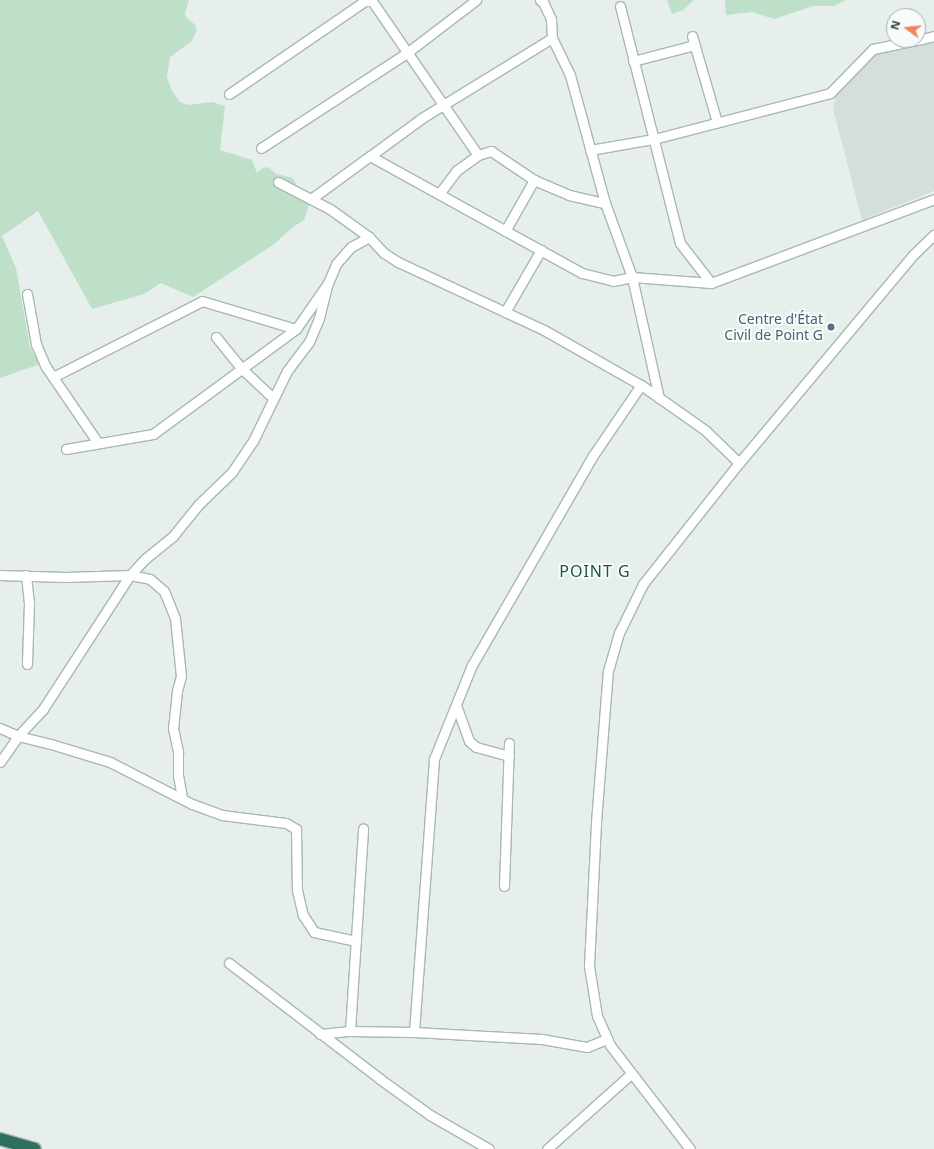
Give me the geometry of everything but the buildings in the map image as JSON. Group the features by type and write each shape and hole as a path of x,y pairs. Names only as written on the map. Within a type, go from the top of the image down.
{"highway":[{"path":"0,1139 35,1149"}],"street":[{"path":"229,94 365,0 372,1 478,155"},
{"path":"261,148 408,52 476,0"},
{"path":"540,0 543,2 551,19 552,38 570,75 605,204 632,277 659,398"},
{"path":"620,6 680,243 712,283"},
{"path":"692,36 717,122"},
{"path":"311,199 444,104 552,38"},
{"path":"633,61 695,45"},
{"path":"590,150 654,139 830,93 873,49 886,46"},
{"path":"439,194 456,170 478,155 490,151 495,152 534,180 569,195 605,204"},
{"path":"370,156 582,273 613,281 632,277 712,283 934,199"},
{"path":"504,231 534,180"},
{"path":"278,182 330,209 370,237 384,253 398,262 544,330 640,385 705,430 739,463"},
{"path":"690,1149 631,1074 607,1039 597,1016 589,966 596,822 608,672 619,633 643,584 739,463 913,255 934,235"},
{"path":"0,762 18,736 44,709 130,575 146,558 173,536 198,505 232,472 253,441 286,370 309,342 319,318 328,283 336,264 351,247 370,237"},
{"path":"505,312 540,250"},
{"path":"66,449 153,434 296,329 328,283"},
{"path":"27,294 36,344 53,377 98,443"},
{"path":"53,377 202,301 296,329"},
{"path":"216,337 241,368 272,398"},
{"path":"414,1032 434,759 472,665 592,457 640,385"},
{"path":"0,575 65,577 130,575 150,579 164,591 175,618 181,676 177,691 173,728 178,752 178,775 182,798"},
{"path":"26,575 29,603 27,664"},
{"path":"456,705 469,741 476,748 509,756"},
{"path":"0,728 18,736 110,762 182,798 222,815 286,823 296,829 297,890 303,915 314,932 356,941"},
{"path":"504,886 510,743"},
{"path":"350,1031 363,828"},
{"path":"230,963 320,1034 430,1115 489,1149"},
{"path":"320,1034 350,1031 414,1032 542,1039 587,1046 607,1039"},
{"path":"547,1149 631,1074"}],"shaded area":[{"path":"934,41 934,191 862,220 833,109 837,91 871,54 900,48 926,48 926,43"}],"green space":[{"path":"0,0 189,0 185,13 186,17 195,25 197,30 192,41 170,57 167,77 172,91 180,102 188,105 212,102 225,106 220,150 252,160 257,173 263,168 268,167 276,174 293,178 302,196 310,202 304,220 293,227 273,245 193,297 161,283 144,294 92,309 38,211 2,236 16,268 30,347 40,364 0,378"},
{"path":"667,0 694,0 683,10 672,14"},
{"path":"725,0 846,0 834,6 813,6 774,19 752,12 726,15"}],"place":[{"name":"Centre d'État Civil de Point G","path":"831,327"}],"district":[{"name":"POINT G","path":"595,571"}]}
